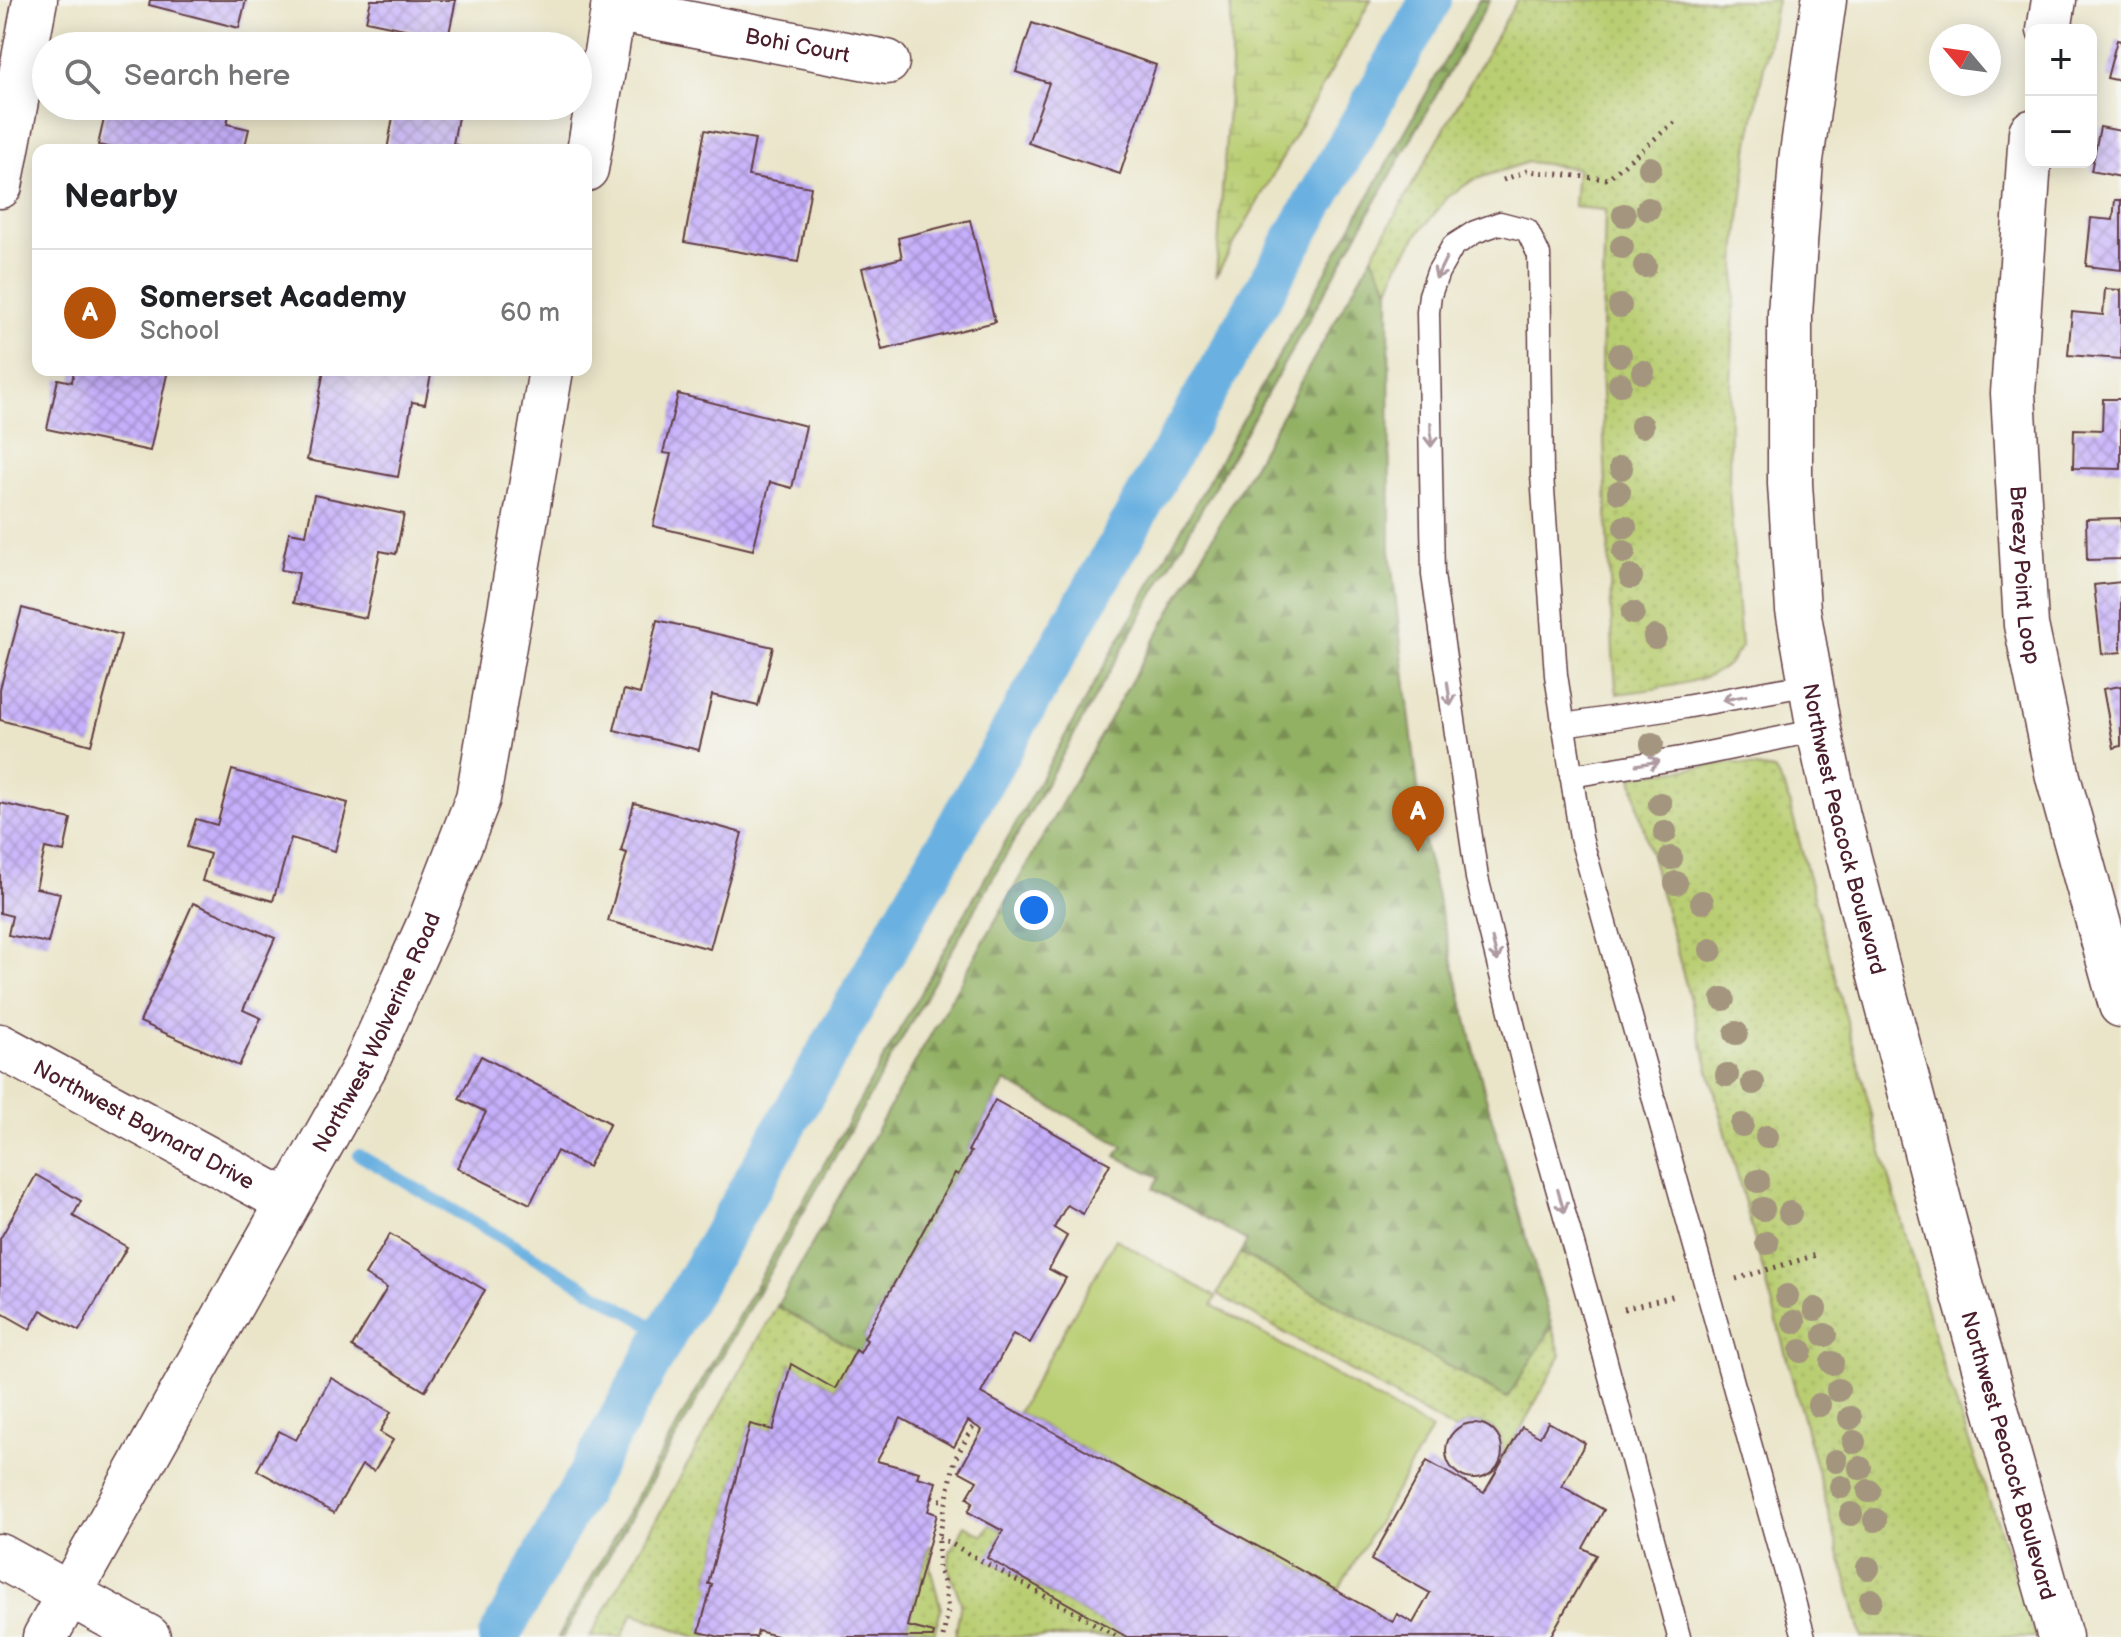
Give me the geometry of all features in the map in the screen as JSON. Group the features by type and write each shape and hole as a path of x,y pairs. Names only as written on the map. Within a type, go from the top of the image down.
{"street":[{"path":"0,186 35,0"},
{"name":"Northwest Peacock Boulevard","path":"1824,0 1801,160 1790,314 1791,500 1798,610 1838,816 1956,1267 2060,1637"},
{"path":"2050,24 2054,0"},
{"path":"590,144 614,4"},
{"name":"Bohi Court","path":"614,4 887,62"},
{"name":"Breezy Point Loop","path":"2029,168 2013,393 2026,625 2058,777 2119,991"},
{"name":"Northwest Wolverine Road","path":"45,1637 365,1066 429,924 478,798 550,376"},
{"name":"Northwest Baynard Drive","path":"0,1046 288,1202"},
{"path":"0,1556 148,1637"}],"lane":[{"path":"1679,1637 1603,1350 1531,1096 1477,878 1433,575 1430,295 1438,272 1453,246 1475,232 1500,223 1527,230 1539,255 1542,475 1556,675 1581,838 1804,1637"},
{"path":"1563,725 1811,684"},
{"path":"1571,776 1693,756 1819,730"}],"path":[{"path":"1503,180 1527,171 1607,179 1677,120"},
{"path":"943,1637 948,1610 944,1582 938,1568 939,1537 955,1459 974,1425"},
{"path":"932,1497 947,1502"},
{"path":"939,1537 1118,1637"}],"green space":[{"path":"1231,0 1371,0 1216,276 1231,67"},
{"path":"1479,0 1490,0 563,1637 558,1637"},
{"path":"1517,0 1777,0 1749,143 1737,245 1729,488 1741,647 1723,668 1684,683 1617,694 1601,368 1605,210 1574,207 1577,168 1528,162 1473,180 1448,197 1417,235 1398,265 1389,289 1372,256"},
{"path":"1372,256 1389,289 1390,551 1425,847 1485,1094 1552,1327 1507,1398 1240,1253 1247,1241 1153,1188 1159,1177 1116,1156 1123,1146 1005,1081 968,1150 971,1152 958,1175 955,1174 864,1337 867,1340 860,1353 777,1306"},
{"path":"1730,763 1774,770 1786,791 1878,1138 1943,1366 2036,1637 1862,1637 1632,776"},
{"path":"1116,1239 1216,1297 1212,1305 1431,1430 1338,1591 1018,1412"},
{"path":"1240,1253 1507,1398 1552,1327 1561,1355 1499,1464 1502,1443 1492,1428 1474,1423 1454,1430 1217,1294"},
{"path":"777,1306 856,1350 835,1389 791,1364 773,1430 750,1425 708,1583 712,1584 708,1637 695,1637 633,1613 622,1637 590,1637"},
{"path":"990,1524 1003,1531 988,1559 1127,1637 955,1637 961,1602 949,1570 950,1552 965,1525 983,1535"},
{"path":"929,1546 932,1546 930,1567 941,1609 934,1633 907,1626"}],"building":[{"path":"150,0 246,0 239,28 149,5"},
{"path":"371,0 456,0 449,32 419,32 366,21"},
{"path":"1032,23 1156,65 1120,174 1028,143 1049,83 1016,72"},
{"path":"2117,40 2121,41 2121,81 2107,78"},
{"path":"104,120 228,120 227,124 249,129 245,144 98,144"},
{"path":"392,120 457,120 453,144 388,144"},
{"path":"2100,127 2121,131 2121,177 2091,171 2092,168 2097,168"},
{"path":"705,130 755,139 748,176 811,187 798,262 684,242"},
{"path":"2115,200 2121,200 2121,270 2086,266 2091,218 2113,220"},
{"path":"970,220 995,322 882,350 862,268 902,258 898,238"},
{"path":"2105,289 2121,290 2121,359 2068,355 2072,312 2103,315"},
{"path":"73,376 167,376 150,451 47,429 58,379 72,382"},
{"path":"323,376 431,376 425,404 412,402 398,477 307,460"},
{"path":"678,394 806,426 792,488 770,482 753,550 653,526 671,454 663,453"},
{"path":"2103,399 2121,399 2121,469 2073,468 2074,429 2102,430"},
{"path":"314,495 404,514 396,554 380,551 366,618 293,603 299,573 281,570 289,532 306,535"},
{"path":"2121,518 2121,559 2087,560 2086,519"},
{"path":"2121,582 2121,652 2102,654 2094,585"},
{"path":"22,608 121,635 91,745 0,720 0,689"},
{"path":"657,620 773,647 758,706 712,695 699,750 614,730 624,690 640,694"},
{"path":"2121,686 2121,746 2114,748 2103,689"},
{"path":"232,770 348,803 335,851 291,838 273,901 202,881 210,854 187,847 196,819 217,825"},
{"path":"0,803 71,819 64,852 45,848 36,888 60,893 48,943 8,935 12,916 0,913"},
{"path":"634,803 742,833 710,949 608,921 627,853 621,851"},
{"path":"193,903 275,938 243,1010 261,1018 239,1066 140,1022"},
{"path":"481,1056 610,1123 588,1167 557,1151 530,1204 457,1168 486,1112 459,1099"},
{"path":"995,1100 1110,1164 1083,1214 1067,1205 1054,1228 1067,1236 1049,1269 1066,1278 1030,1343 1013,1334 981,1393 1393,1622 1397,1614 1413,1623 1430,1593 1371,1560 1427,1461 1484,1493 1522,1427 1540,1437 1548,1422 1585,1443 1562,1486 1604,1510 1583,1548 1596,1555 1550,1637 1127,1637 987,1558 1003,1531 968,1512 973,1502 967,1498 977,1481 959,1471 982,1430 968,1421 954,1447 901,1418 877,1461 919,1472 917,1477 936,1482 928,1511 937,1514 907,1626 934,1633 933,1637 780,1637 758,1631 756,1637 720,1637 699,1632 712,1584 708,1584 750,1424 773,1430 791,1364 835,1389 856,1350 860,1353 867,1340 864,1338 955,1173 958,1175 971,1152 968,1151"},
{"path":"36,1175 81,1201 73,1216 127,1247 79,1331 41,1310 30,1329 0,1312 0,1239"},
{"path":"390,1234 485,1290 425,1391 352,1347 387,1288 365,1275"},
{"path":"331,1378 391,1412 380,1432 393,1440 374,1471 362,1465 334,1513 257,1470 279,1431 296,1440"},
{"path":"1474,1423 1494,1431 1502,1451 1494,1471 1474,1479 1454,1471 1446,1451 1454,1431"}],"waterway":[{"path":"499,1637 666,1334 1431,0"},
{"path":"359,1155 666,1334"}],"place":[{"name":"Somerset Academy","path":"1418,852"}]}
